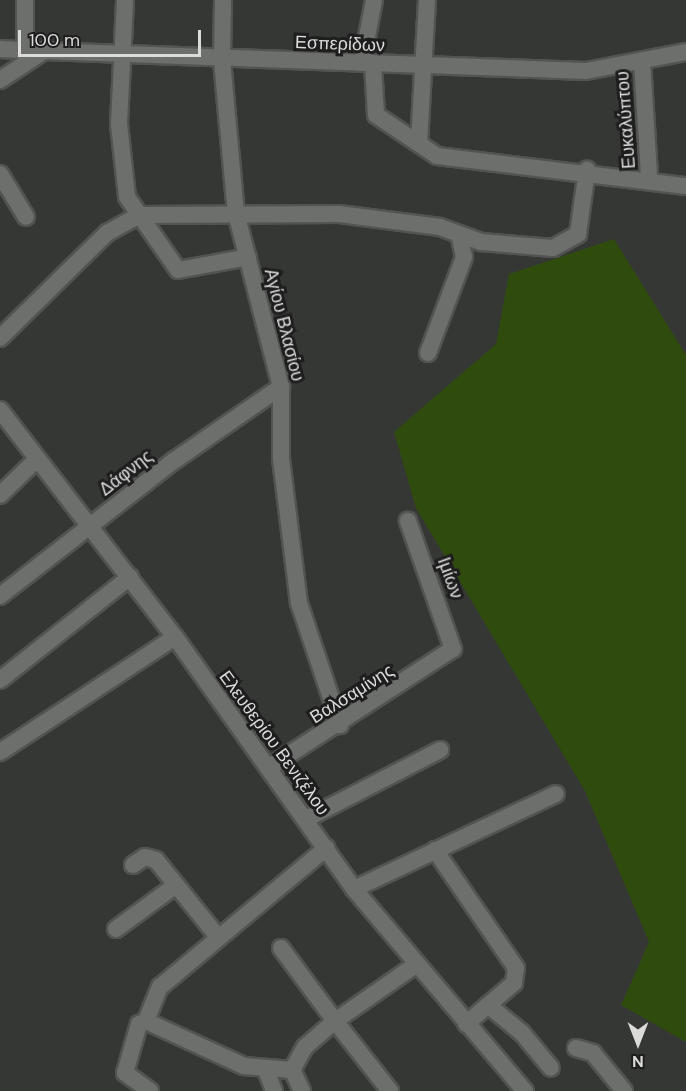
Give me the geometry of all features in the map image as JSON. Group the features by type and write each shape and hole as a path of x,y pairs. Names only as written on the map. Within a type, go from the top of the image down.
{"street":[{"path":"25,50 26,0"},
{"path":"125,0 119,147 127,197 178,270 248,257"},
{"name":"Αγίου Βλασίου","path":"223,0 222,60 236,213 281,387 281,459 299,603 340,725"},
{"path":"374,0 368,63 376,116 419,143 453,159 649,177 686,186"},
{"path":"419,143 427,0"},
{"name":"Εσπερίδων","path":"0,49 222,60 368,63 422,68 586,71 686,52"},
{"path":"0,80 44,51"},
{"name":"Ευκαλύπτου","path":"642,61 649,177"},
{"path":"0,338 107,233 140,215 291,211 407,221 440,227 460,238 511,246 564,246 578,234 587,170"},
{"path":"0,174 26,217"},
{"path":"428,353 464,257 460,238"},
{"name":"Δάφνης","path":"0,596 88,527 281,387"},
{"name":"Ελευθερίου Βενιζέλου","path":"2,418 37,459 175,637 354,889 525,1091"},
{"path":"0,495 37,459"},
{"name":"Ιμίων","path":"408,521 453,648"},
{"path":"0,680 129,577"},
{"path":"0,752 175,637"},
{"name":"Βαλσαμίνης","path":"268,768 340,725 453,648"},
{"path":"306,819 440,750"},
{"path":"354,889 556,794"},
{"path":"150,1091 125,1073 139,1024 146,1021 160,987 217,936 326,848"},
{"path":"435,850 516,968 514,983 466,1024"},
{"path":"133,865 145,857 156,860 217,936"},
{"path":"116,929 176,885"},
{"path":"281,948 390,1091"},
{"path":"292,1070 305,1047 336,1021 417,964"},
{"path":"393,983 430,981"},
{"path":"488,1005 522,1033 551,1068"},
{"path":"146,1021 266,1070 292,1070"},
{"path":"576,1048 593,1053 624,1091"},
{"path":"266,1070 274,1091"},
{"path":"292,1070 302,1091"}],"green space":[{"path":"614,239 686,355 686,1042 621,1005 649,942 585,791 416,508 394,432 496,344 509,274"}]}
